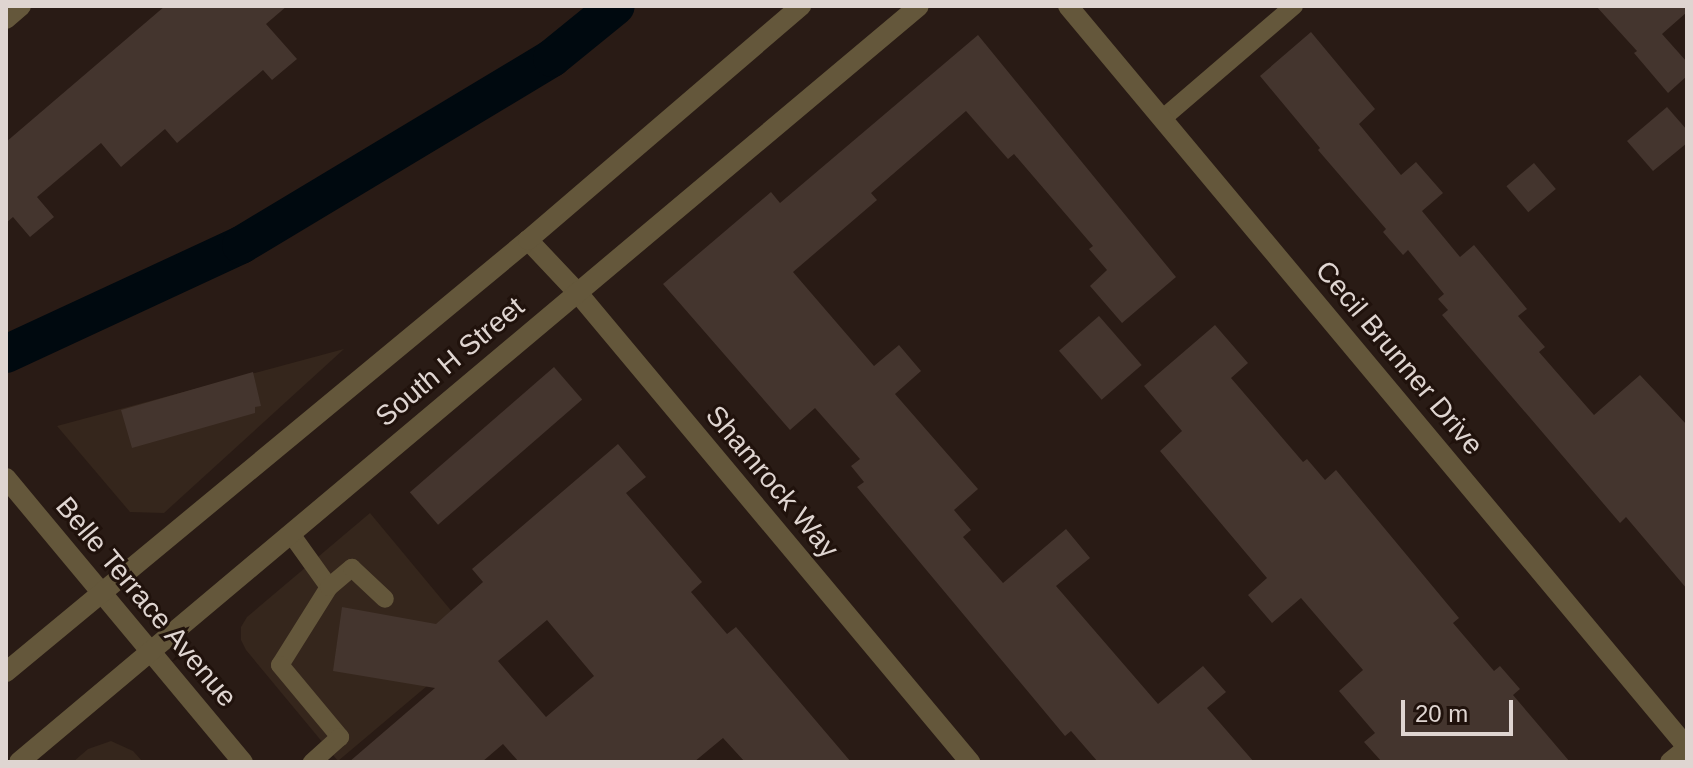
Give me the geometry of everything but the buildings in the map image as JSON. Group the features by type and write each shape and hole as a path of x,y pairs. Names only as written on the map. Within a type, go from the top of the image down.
{"street":[{"path":"6,19 21,6"},
{"name":"South H Street","path":"6,672 528,240 801,6"},
{"name":"South H Street","path":"19,762 919,6"},
{"name":"Cecil Brunner Drive","path":"1068,6 1687,747"},
{"name":"Shamrock Way","path":"528,240 577,292 970,762"},
{"name":"Belle Terrace Avenue","path":"6,478 243,762"},
{"path":"1670,762 1687,747"}],"lane":[{"path":"1162,119 1294,6"},
{"path":"291,534 329,587"},
{"path":"312,762 340,737 280,665 329,587 352,568 385,599"}],"shaded area":[{"path":"344,349 164,513 130,512 57,426"},
{"path":"370,513 478,643 338,761 246,650 241,640 241,627 247,617"},
{"path":"111,741 133,751 143,762 73,762 88,749"}],"waterway":[{"path":"6,354 241,245 552,58 616,6"}]}
